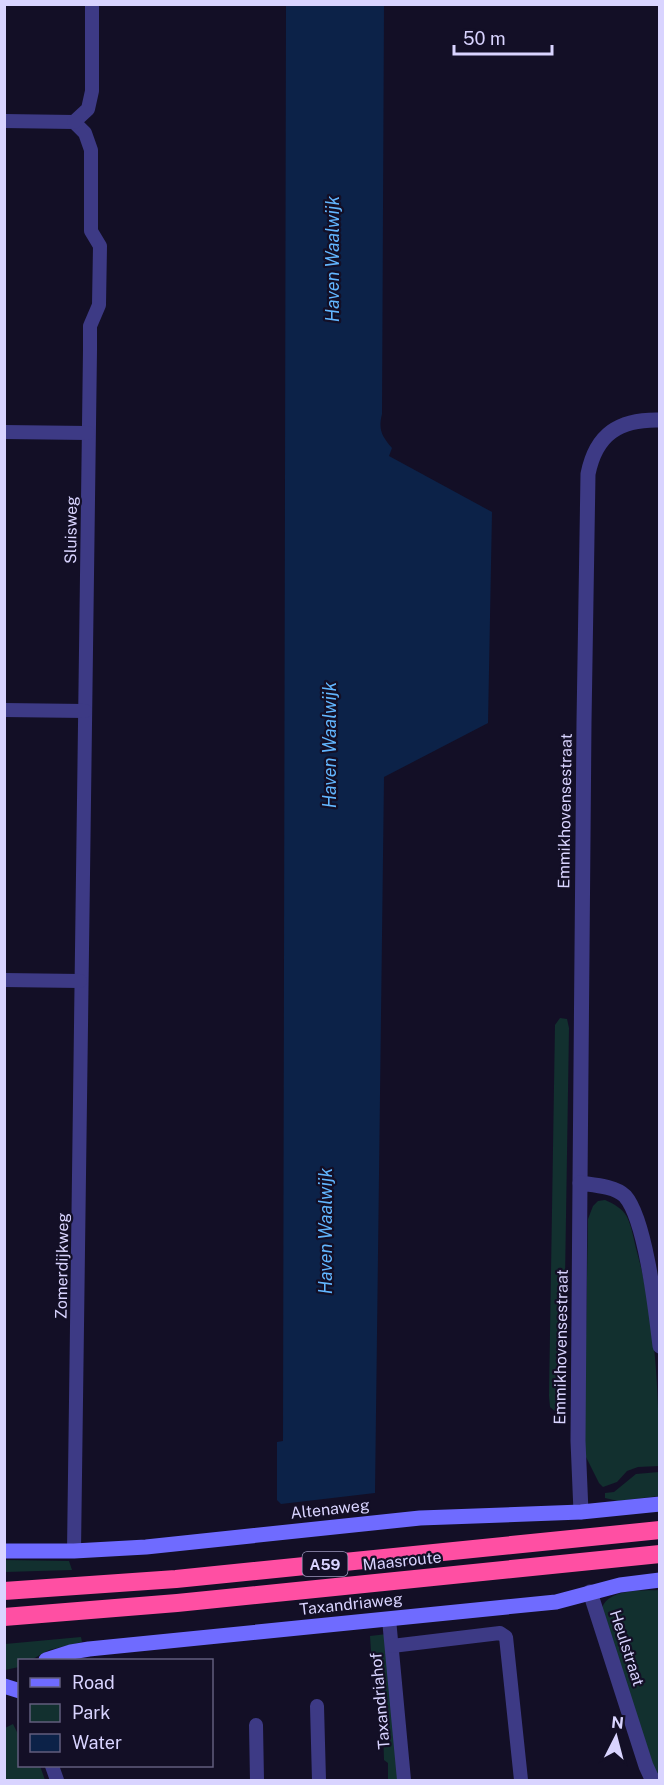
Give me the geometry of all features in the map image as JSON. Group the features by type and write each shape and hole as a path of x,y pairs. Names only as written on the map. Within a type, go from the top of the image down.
{"highway":[{"name":"Maasroute","path":"4,1592 176,1579 660,1530"},
{"name":"Maasroute","path":"4,1617 189,1602 660,1554"}],"main road":[{"name":"Altenaweg","path":"4,1551 74,1551 146,1547 437,1516 581,1512 660,1504"},
{"name":"Taxandriaweg","path":"49,1659 89,1649 555,1602 620,1585 660,1580"}],"street":[{"path":"4,121 74,122 88,109 92,91 92,4"},
{"name":"Sluisweg","path":"74,122 85,133 91,150 91,231 100,246 99,305 90,326 81,981"},
{"name":"Emmikhovensestraat","path":"581,1512 578,1441 583,768 588,474 591,457 600,441 616,427 647,419 660,420"},
{"path":"4,432 88,433"},
{"path":"4,710 85,711"},
{"path":"4,980 81,981"},
{"name":"Zomerdijkweg","path":"74,1551 81,981"},
{"path":"580,1183 607,1188 624,1195 634,1214 643,1242 655,1300 660,1346"},
{"name":"Heulstraat","path":"590,1592 646,1766 652,1779 655,1780"},
{"name":"Taxandriahof","path":"389,1619 404,1780"},
{"path":"392,1646 500,1633 506,1637 521,1780"},
{"path":"317,1706 319,1780"},
{"path":"256,1725 256,1780"}],"green space":[{"path":"560,1018 567,1019 569,1028 563,1405 561,1410 555,1411 550,1407 549,1396 555,1025"},
{"path":"605,1200 615,1205 627,1217 643,1278 655,1358 659,1466 638,1467 627,1471 617,1482 603,1487 584,1453 588,1219 593,1206 598,1201"},
{"path":"659,1472 659,1496 618,1501 605,1498 605,1493 614,1492 636,1474"},
{"path":"4,1560 69,1561 72,1570 5,1572"},
{"path":"659,1590 659,1777 655,1773 602,1608 611,1597 619,1594"},
{"path":"387,1634 400,1780 388,1780 388,1763 384,1760 381,1667 372,1666 370,1636"},
{"path":"81,1637 82,1642 49,1650 33,1659 18,1659 18,1667 5,1670 5,1644"},
{"path":"13,1724 18,1734 18,1767 40,1767 45,1780 5,1780 5,1728"}],"water":[{"name":"Haven Waalwijk","path":"286,5 384,5 381,429 392,448 389,456 492,512 488,723 384,777 375,1493 281,1504 277,1500 277,1442 283,1441"}]}
